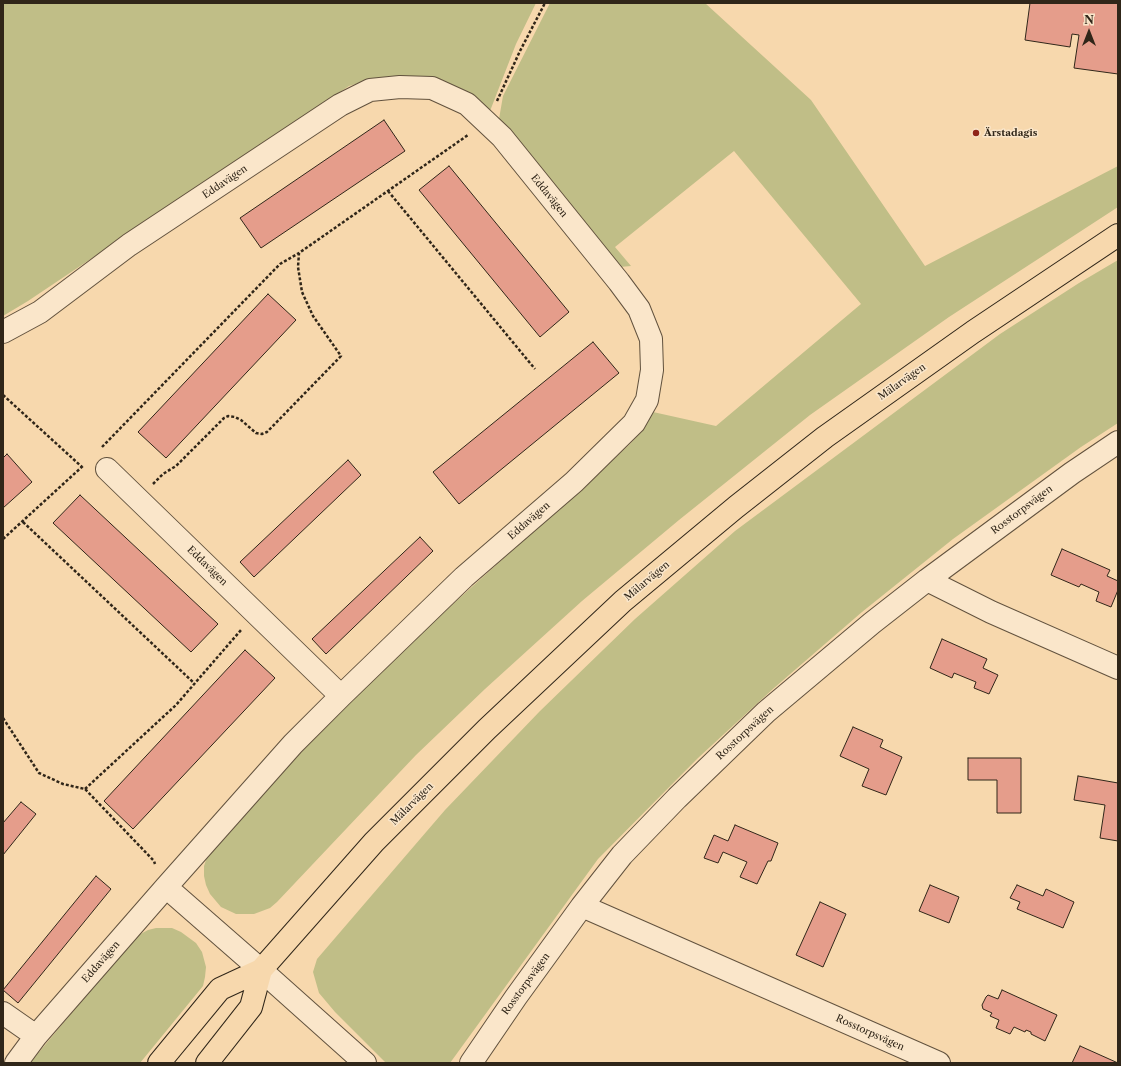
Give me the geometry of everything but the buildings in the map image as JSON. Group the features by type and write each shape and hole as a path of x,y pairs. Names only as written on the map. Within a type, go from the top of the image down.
{"main road":[{"name":"Mälarvägen","path":"159,1063 220,989 261,970 374,842 487,729 623,601 736,507 825,437 973,332 1118,235"},
{"name":"Mälarvägen","path":"1088,255 1118,239"},
{"name":"Mälarvägen","path":"207,1063 251,1007 261,970"}],"street":[{"name":"Eddavägen","path":"3,332 40,312 129,246 340,105 370,90 400,87 432,88 467,104 502,137 619,282 639,309 651,339 652,370 647,400 634,423 574,482 464,577 293,744 36,1036 16,1063"},
{"name":"Rosstorpsvägen","path":"471,1063 516,997 582,906 622,855 677,798 766,712 872,623 927,580 1072,473 1118,442"},
{"name":"Eddavägen","path":"103,460 138,500 341,696"},
{"path":"927,580 991,612 1118,668"},
{"path":"166,887 365,1063"},
{"name":"Rosstorpsvägen","path":"582,906 939,1063"},
{"path":"3,1013 36,1036"}],"path":[{"path":"3,539 88,462 102,474 103,460 280,264 299,253 478,128 492,111 520,51 545,3"},
{"path":"388,191 535,369"},
{"path":"138,500 163,474 176,466 224,418 228,416 235,417 241,420 256,433 262,434 267,432 341,356 313,316 304,298 299,280 299,253"},
{"path":"3,395 82,467"},
{"path":"23,522 194,683"},
{"path":"85,789 176,705 256,613"},
{"path":"3,718 40,773 63,784 85,789 154,861 166,887"}],"shaded area":[{"path":"3,3 536,3 516,44 490,111 422,77 405,76 376,78 349,86 28,301 3,316"},
{"path":"550,3 705,3 811,100 925,266 1118,166 1118,207 949,317 810,415 679,520 582,601 485,689 416,755 277,902 270,908 254,914 236,914 221,907 210,894 206,885 204,866 208,854 215,843 309,744 412,641 629,445 643,430 653,412 716,426 861,304 734,151 615,247 631,266 620,267 499,119 503,96"},
{"path":"1118,260 1118,423 1081,447 953,539 862,612 774,688 698,758 598,859 450,1063 386,1063 335,1012 319,993 313,972 317,959 445,810 540,711 635,619 735,531 1000,334 1079,283"},
{"path":"156,928 172,928 181,932 196,943 202,952 206,967 205,977 203,986 140,1063 30,1063 129,944 137,936 148,930"}],"place":[{"name":"Ärstadagis","path":"976,133"}]}
